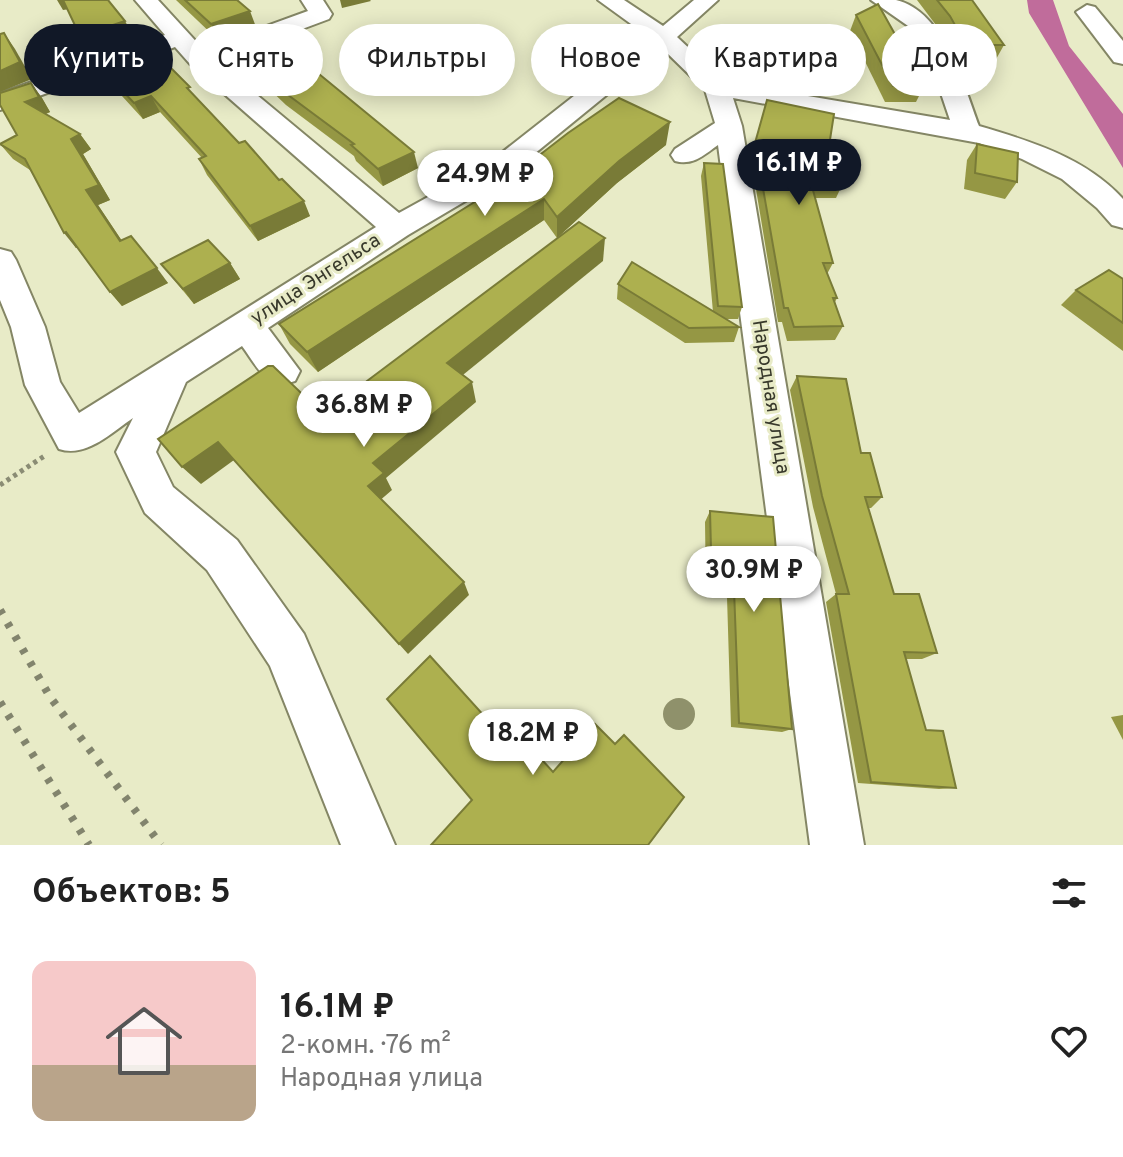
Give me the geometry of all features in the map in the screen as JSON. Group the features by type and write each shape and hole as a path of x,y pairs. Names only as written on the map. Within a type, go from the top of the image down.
{"street":[{"path":"146,0 189,47"},
{"path":"294,24 321,14 312,0"},
{"name":"Народная улица","path":"609,0 645,24"},
{"name":"улица Энгельса","path":"669,33 707,0"},
{"path":"882,0 919,23 939,52 967,131"},
{"path":"1087,12 1123,57"},
{"path":"0,102 180,37"},
{"name":"Народная улица","path":"669,42 685,57"},
{"path":"242,96 397,228"},
{"name":"улица Энгельса","path":"73,437 397,228 496,171 590,96"},
{"name":"Народная улица","path":"720,96 729,126 837,845"},
{"path":"764,96 967,131 1018,146 1068,169 1109,200 1123,218"},
{"path":"685,155 729,126"},
{"path":"0,260 28,327 43,385 73,437"},
{"path":"246,326 282,371"},
{"path":"173,372 136,452 159,500 222,555 287,651 368,845"}],"path":[{"path":"0,485 73,437"}],"shaded area":[{"path":"1027,0 1053,0 1069,46 1123,114 1123,168 1029,13"}],"building":[{"path":"63,0 108,0 125,21 116,24 74,24"},
{"path":"185,0 237,0 250,11 211,24"},
{"path":"937,0 972,0 989,24 954,24"},
{"path":"878,4 889,24 882,24 882,65 866,34 866,24 861,24 856,15"},
{"path":"4,33 20,62 0,71 0,34"},
{"path":"173,70 189,86 189,96 195,96 239,143 245,141 279,180 282,179 304,201 250,226 199,159 206,156 151,96 173,96"},
{"path":"323,77 339,90 339,96 346,96 414,152 378,169 351,145 354,144 289,96 323,96"},
{"path":"24,85 24,96 39,97 25,102 80,134 71,139 99,185 86,190 120,241 131,236 157,268 110,292 64,233 25,159 0,144 17,135 0,105 0,93"},
{"path":"127,96 151,96 134,103"},
{"path":"619,98 670,122 619,161 557,217 544,199 307,352 279,324 497,188"},
{"path":"767,100 834,114 829,146 843,183 811,183 833,263 823,263 837,298 833,298 843,326 794,327 788,308 784,308 755,143"},
{"path":"977,144 1018,153 1017,182 975,173"},
{"path":"704,163 723,164 742,307 718,306"},
{"path":"579,222 605,238 447,363 472,382 373,463 384,473 368,486 464,582 399,644 218,442 182,467 158,439 268,366 273,366 323,414"},
{"path":"208,240 230,263 183,289 161,264"},
{"path":"632,262 739,327 689,328 618,284"},
{"path":"1109,270 1123,279 1123,323 1076,290"},
{"path":"797,376 846,379 861,453 870,453 882,497 865,497 894,594 919,594 937,653 904,652 926,730 943,731 956,788 871,782 836,594 849,594 822,496"},
{"path":"710,511 773,517 792,729 739,723 734,589 712,587"},
{"path":"430,656 515,750 524,740 553,772 595,724 615,744 624,735 684,797 648,845 431,845 472,800 387,699"}],"railway":[{"path":"0,610 50,697 161,845"},
{"path":"0,702 89,845"}]}
